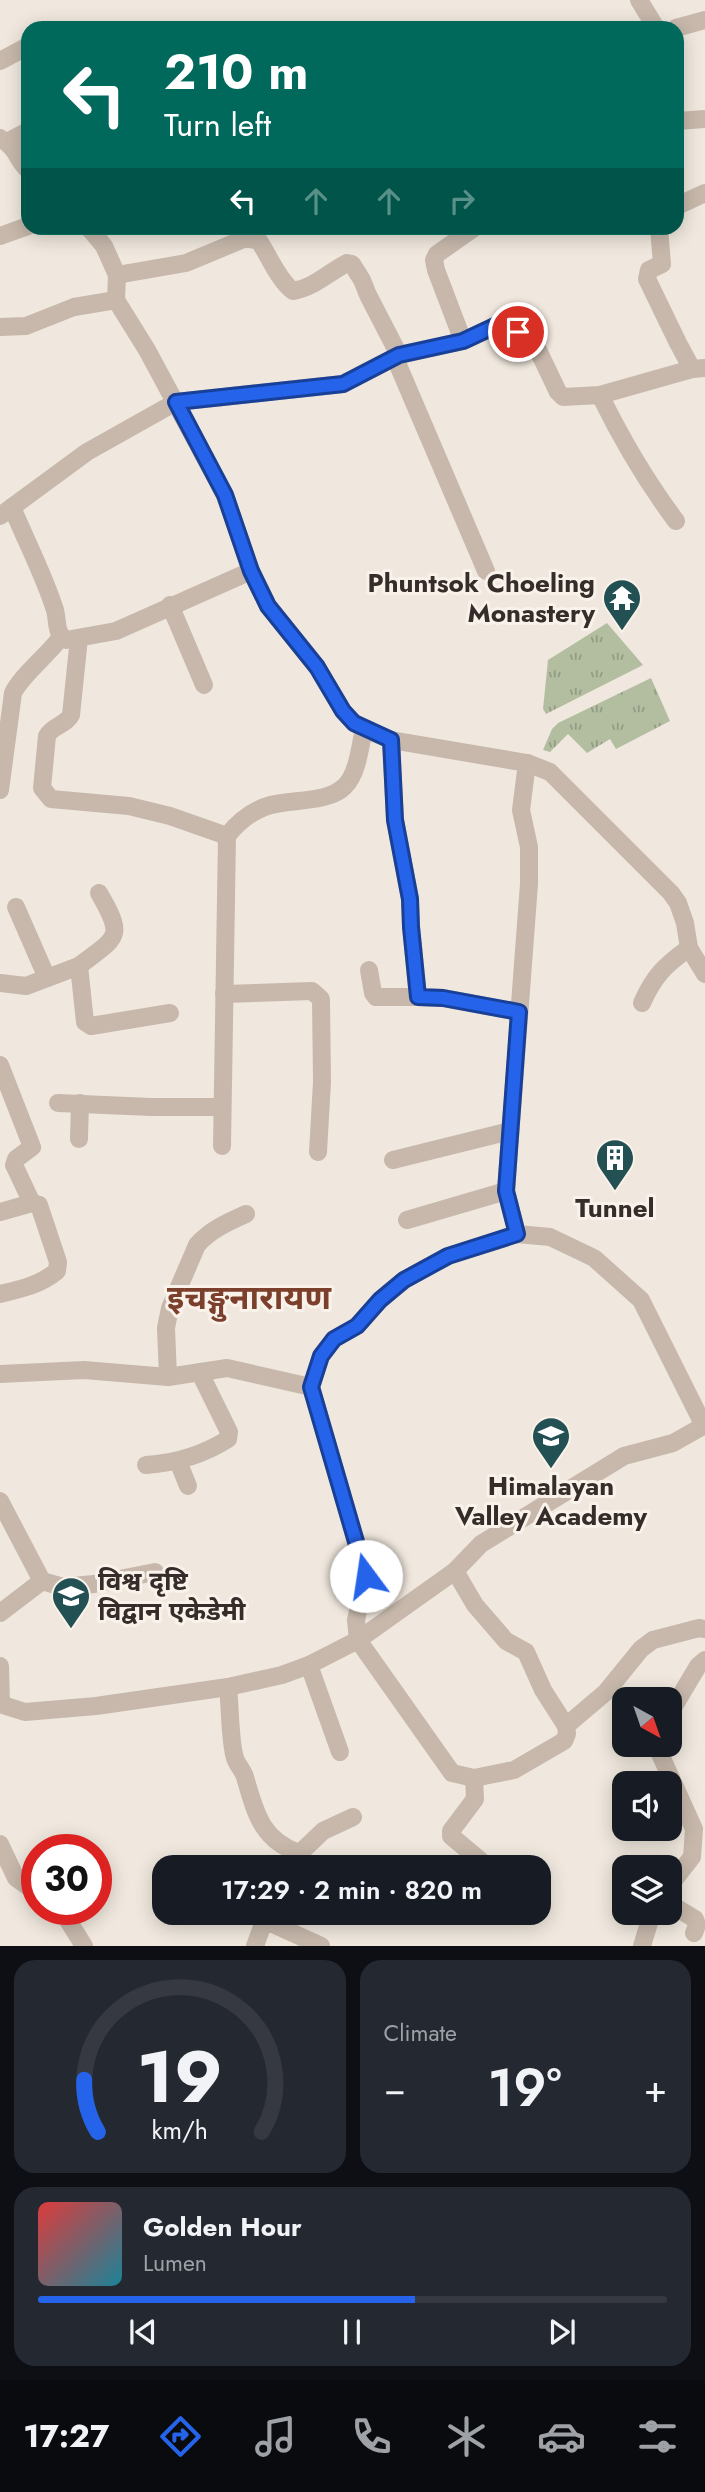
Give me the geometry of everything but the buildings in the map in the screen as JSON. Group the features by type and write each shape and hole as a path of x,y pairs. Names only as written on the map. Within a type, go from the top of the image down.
{"street":[{"path":"639,0 652,21"},
{"path":"684,26 705,20"},
{"path":"0,61 21,50"},
{"path":"684,120 705,119"},
{"path":"4,140 21,134"},
{"path":"4,140 14,148 21,162"},
{"path":"684,203 705,193"},
{"path":"0,236 21,228"},
{"path":"95,235 104,246 117,275 116,300 176,402 225,495 251,571 268,606 317,667 343,711 354,723 391,740 539,766 559,780 671,893 678,903 685,923 689,948 705,974"},
{"path":"463,341 436,270 435,260 437,254 464,235"},
{"path":"227,836 143,809 51,799 46,794 42,788 47,736 50,730 68,722 71,715 70,638 6,512 87,452 176,402 343,384 397,357 463,341 495,326 529,337 563,397 600,395 699,369 678,344 647,279 649,270 662,264 660,235"},
{"path":"117,275 186,263 246,238 259,241 281,278 293,291 307,289 328,273 346,263 352,264 362,279 397,357 486,571"},
{"path":"0,327 26,326 74,307 116,300"},
{"path":"600,395 622,441 676,521"},
{"path":"0,790 13,693 17,685 49,653 70,638 117,631 251,571"},
{"path":"170,606 204,685"},
{"path":"222,1146 227,836 239,821 272,804 324,797 345,787 353,771 364,729"},
{"path":"391,740 395,820 410,899 418,997"},
{"path":"517,1234 506,1191 529,884 529,847 521,810 527,764"},
{"path":"0,983 26,986 79,966 109,944 116,926 99,893"},
{"path":"16,907 47,978"},
{"path":"642,1003 650,984 666,964 689,948"},
{"path":"79,966 85,1022 91,1027 170,1013"},
{"path":"369,970 376,997 443,998 519,1012"},
{"path":"224,994 313,991 321,999 322,1082 318,1152"},
{"path":"0,1065 32,1147 16,1159 14,1165 32,1203"},
{"path":"79,1139 80,1102"},
{"path":"58,1103 222,1107"},
{"path":"393,1160 510,1131"},
{"path":"407,1220 506,1191"},
{"path":"0,1212 32,1203 39,1205 58,1262 57,1271 29,1287 0,1294"},
{"path":"168,1377 166,1328 170,1308 197,1245 215,1230 246,1214"},
{"path":"0,1666 1,1704 25,1712 96,1706 228,1687 282,1675 309,1665 358,1640 455,1571 481,1545 624,1456 673,1443 704,1426 641,1300 594,1258 550,1237 517,1234 448,1256 404,1280 380,1300 357,1326 334,1339 321,1356 311,1387 366,1576 356,1620 358,1640 452,1773 474,1778 514,1770 564,1741 567,1734 566,1726 543,1690 526,1652 506,1641 475,1605 455,1571"},
{"path":"0,1374 84,1370 168,1377 227,1368 311,1387"},
{"path":"146,1465 168,1464 210,1451 229,1437 200,1373"},
{"path":"178,1461 188,1486"},
{"path":"0,1501 41,1581 62,1587 94,1584 155,1572"},
{"path":"0,1613 41,1581"},
{"path":"566,1726 606,1692 641,1648 653,1640 699,1628 705,1629"},
{"path":"682,1693 698,1666 705,1660"},
{"path":"309,1665 340,1752"},
{"path":"228,1687 235,1758 244,1773 261,1825 287,1849 300,1853 323,1831 353,1817"},
{"path":"661,1757 694,1829 692,1857 682,1870"},
{"path":"474,1778 475,1799 451,1832 452,1836 474,1855"},
{"path":"0,1844 16,1878 21,1882"},
{"path":"682,1911 695,1919 697,1925 694,1933"},
{"path":"255,1946 263,1924 273,1924 321,1946"},
{"path":"71,1925 84,1946"},
{"path":"642,1946 648,1925"}],"green space":[{"path":"607,623 643,665 546,714 543,709 548,660"},
{"path":"651,678 670,721 616,749 610,739 587,753 568,734 550,752 543,750 552,729 558,723"}],"place":[{"name":"Phuntsok Choeling Monastery","path":"622,632"},
{"name":"Tunnel","path":"615,1192"},
{"name":"Himalayan Valley Academy","path":"551,1470"},
{"name":"विश्व दृष्टि विद्वान एकेडेमी","path":"71,1630"}],"district":[{"name":"इचङ्गुनारायण","path":"249,1297"}],"route":[{"path":"366,1576 311,1387 321,1356 334,1339 357,1326 380,1300 404,1280 448,1256 517,1234 506,1191 519,1012 443,998 418,997 410,899 395,820 391,740 354,723 343,711 317,667 268,606 251,571 225,495 176,402 343,384 399,355 463,341 495,326 518,332"}]}
